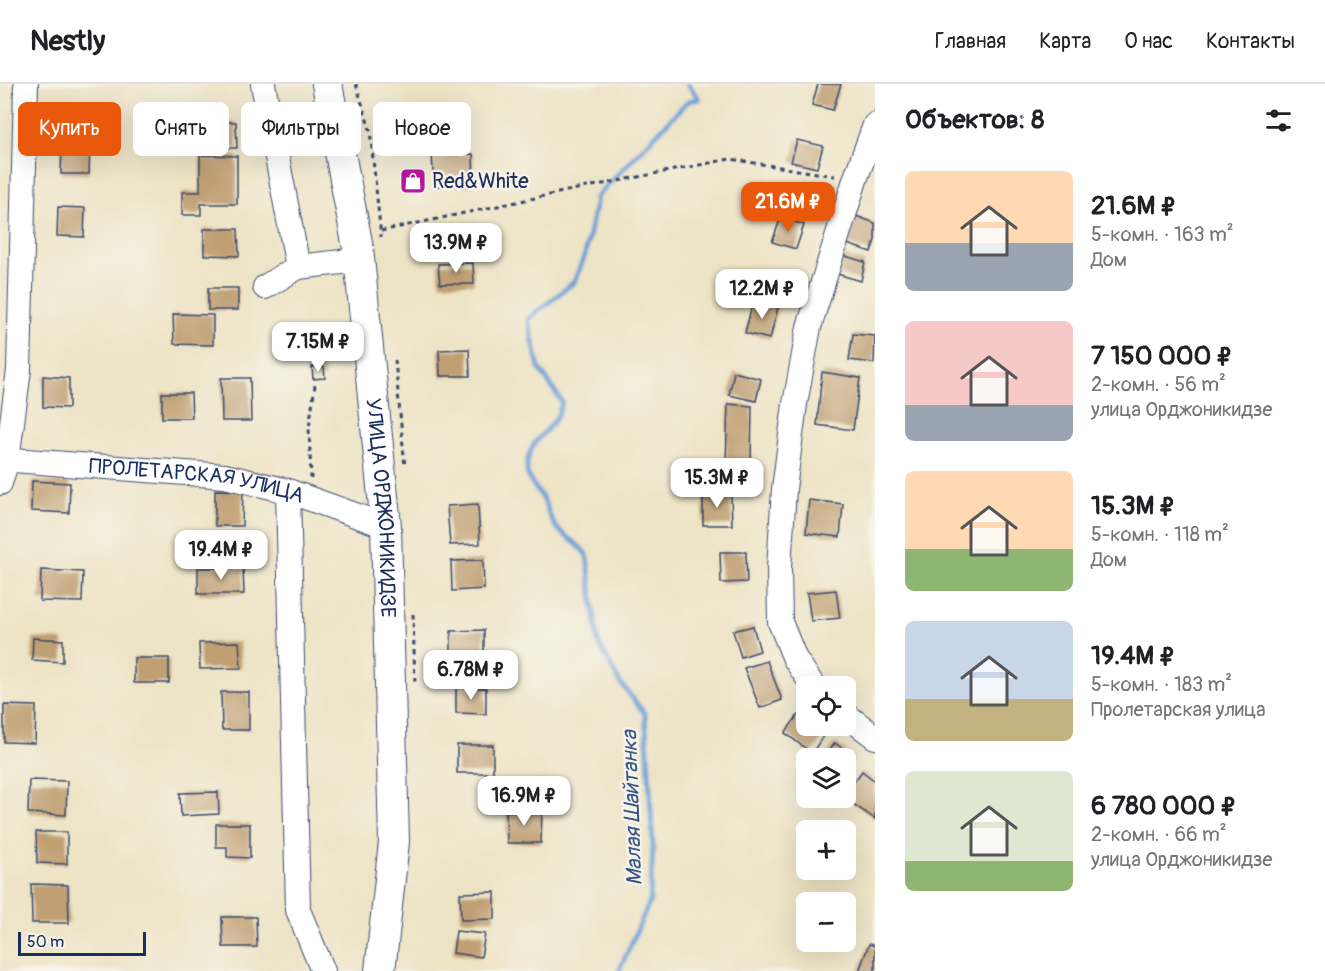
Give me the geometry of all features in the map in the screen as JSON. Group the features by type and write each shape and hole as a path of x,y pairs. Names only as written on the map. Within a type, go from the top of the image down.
{"main road":[{"name":"УЛИЦА ОРДЖОНИКИДЗЕ","path":"327,84 359,260 386,526 394,842 380,971"}],"street":[{"path":"0,483 19,370 26,84"},
{"path":"263,84 298,267"},
{"path":"807,676 795,659 780,622 779,568 784,489 809,327 855,180 875,125"},
{"path":"265,287 298,267 359,260"},
{"name":"ПРОЛЕТАРСКАЯ УЛИЦА","path":"4,460 225,476 288,490 386,526"},
{"path":"288,490 298,910 322,971"},
{"path":"856,723 875,737"}],"path":[{"path":"381,231 730,159 855,180"},
{"path":"313,498 309,428 315,385"}],"building":[{"path":"818,84 841,84 833,110 812,105"},
{"path":"229,122 236,122 237,148 229,148"},
{"path":"797,140 823,146 817,168 791,162"},
{"path":"473,154 474,186 434,186 432,156 471,156"},
{"path":"62,156 90,156 89,174 61,174"},
{"path":"200,156 237,156 237,204 201,204 201,215 182,215 182,192 200,192"},
{"path":"58,207 85,208 84,237 57,236"},
{"path":"856,216 875,223 875,240 871,252 847,244"},
{"path":"781,217 804,225 796,249 772,242"},
{"path":"204,229 238,229 239,256 204,255"},
{"path":"438,235 472,235 472,250 439,250"},
{"path":"842,255 865,262 861,281 837,274"},
{"path":"473,263 474,284 440,284 438,264"},
{"path":"208,288 238,288 238,310 208,310"},
{"path":"753,301 778,307 770,339 745,333"},
{"path":"173,314 213,315 213,345 174,344"},
{"path":"853,334 875,336 874,363 849,360"},
{"path":"469,349 470,376 440,376 439,350"},
{"path":"312,367 324,367 325,378 313,379"},
{"path":"734,372 761,379 756,401 729,395"},
{"path":"822,372 860,378 853,430 817,425"},
{"path":"43,376 69,378 69,408 43,407"},
{"path":"221,378 250,378 251,421 222,421"},
{"path":"162,393 191,393 192,418 162,418"},
{"path":"728,404 752,406 751,462 726,462"},
{"path":"32,481 70,483 69,513 31,511"},
{"path":"215,490 243,491 242,526 215,526"},
{"path":"703,493 731,494 732,525 703,525"},
{"path":"809,500 843,504 840,537 806,533"},
{"path":"478,504 480,544 450,545 447,506"},
{"path":"720,552 746,552 747,582 721,583"},
{"path":"483,560 484,589 452,591 451,561"},
{"path":"198,568 243,568 244,594 198,594"},
{"path":"41,570 83,572 82,602 40,601"},
{"path":"836,590 840,618 811,621 807,593"},
{"path":"753,626 760,651 741,657 733,631"},
{"path":"484,630 484,661 451,661 451,631"},
{"path":"33,638 63,640 63,662 32,660"},
{"path":"239,642 241,668 200,669 199,643"},
{"path":"134,658 169,658 169,683 134,683"},
{"path":"767,661 782,700 760,708 744,668"},
{"path":"456,688 486,688 486,714 456,713"},
{"path":"221,692 249,692 249,730 222,730"},
{"path":"4,705 36,706 35,743 4,742"},
{"path":"796,718 796,736 823,736 815,748 805,748 785,733"},
{"path":"835,743 842,748 831,748"},
{"path":"457,745 493,745 493,773 457,773"},
{"path":"862,771 875,781 875,819 856,806 856,779"},
{"path":"29,780 67,781 66,815 28,813"},
{"path":"218,792 219,814 181,816 180,793"},
{"path":"506,811 542,811 541,843 507,843"},
{"path":"216,824 250,824 250,858 227,857 227,847 216,847"},
{"path":"36,832 67,832 67,864 37,863"},
{"path":"31,884 68,885 69,923 32,923"},
{"path":"495,892 495,919 461,920 460,893"},
{"path":"222,917 256,917 257,947 223,947"},
{"path":"456,931 485,934 481,957 453,953"},
{"path":"869,944 875,946 875,971 859,971"}],"waterway":[{"name":"Малая Шайтанка","path":"619,971 650,901 653,849 645,714 619,681 598,642 587,556 555,525 528,475 527,461 533,445 556,419 562,402 539,368 528,319 574,282 585,255 597,196 688,101 699,99 688,84"}],"place":[{"name":"Red&White","path":"413,181"}]}
